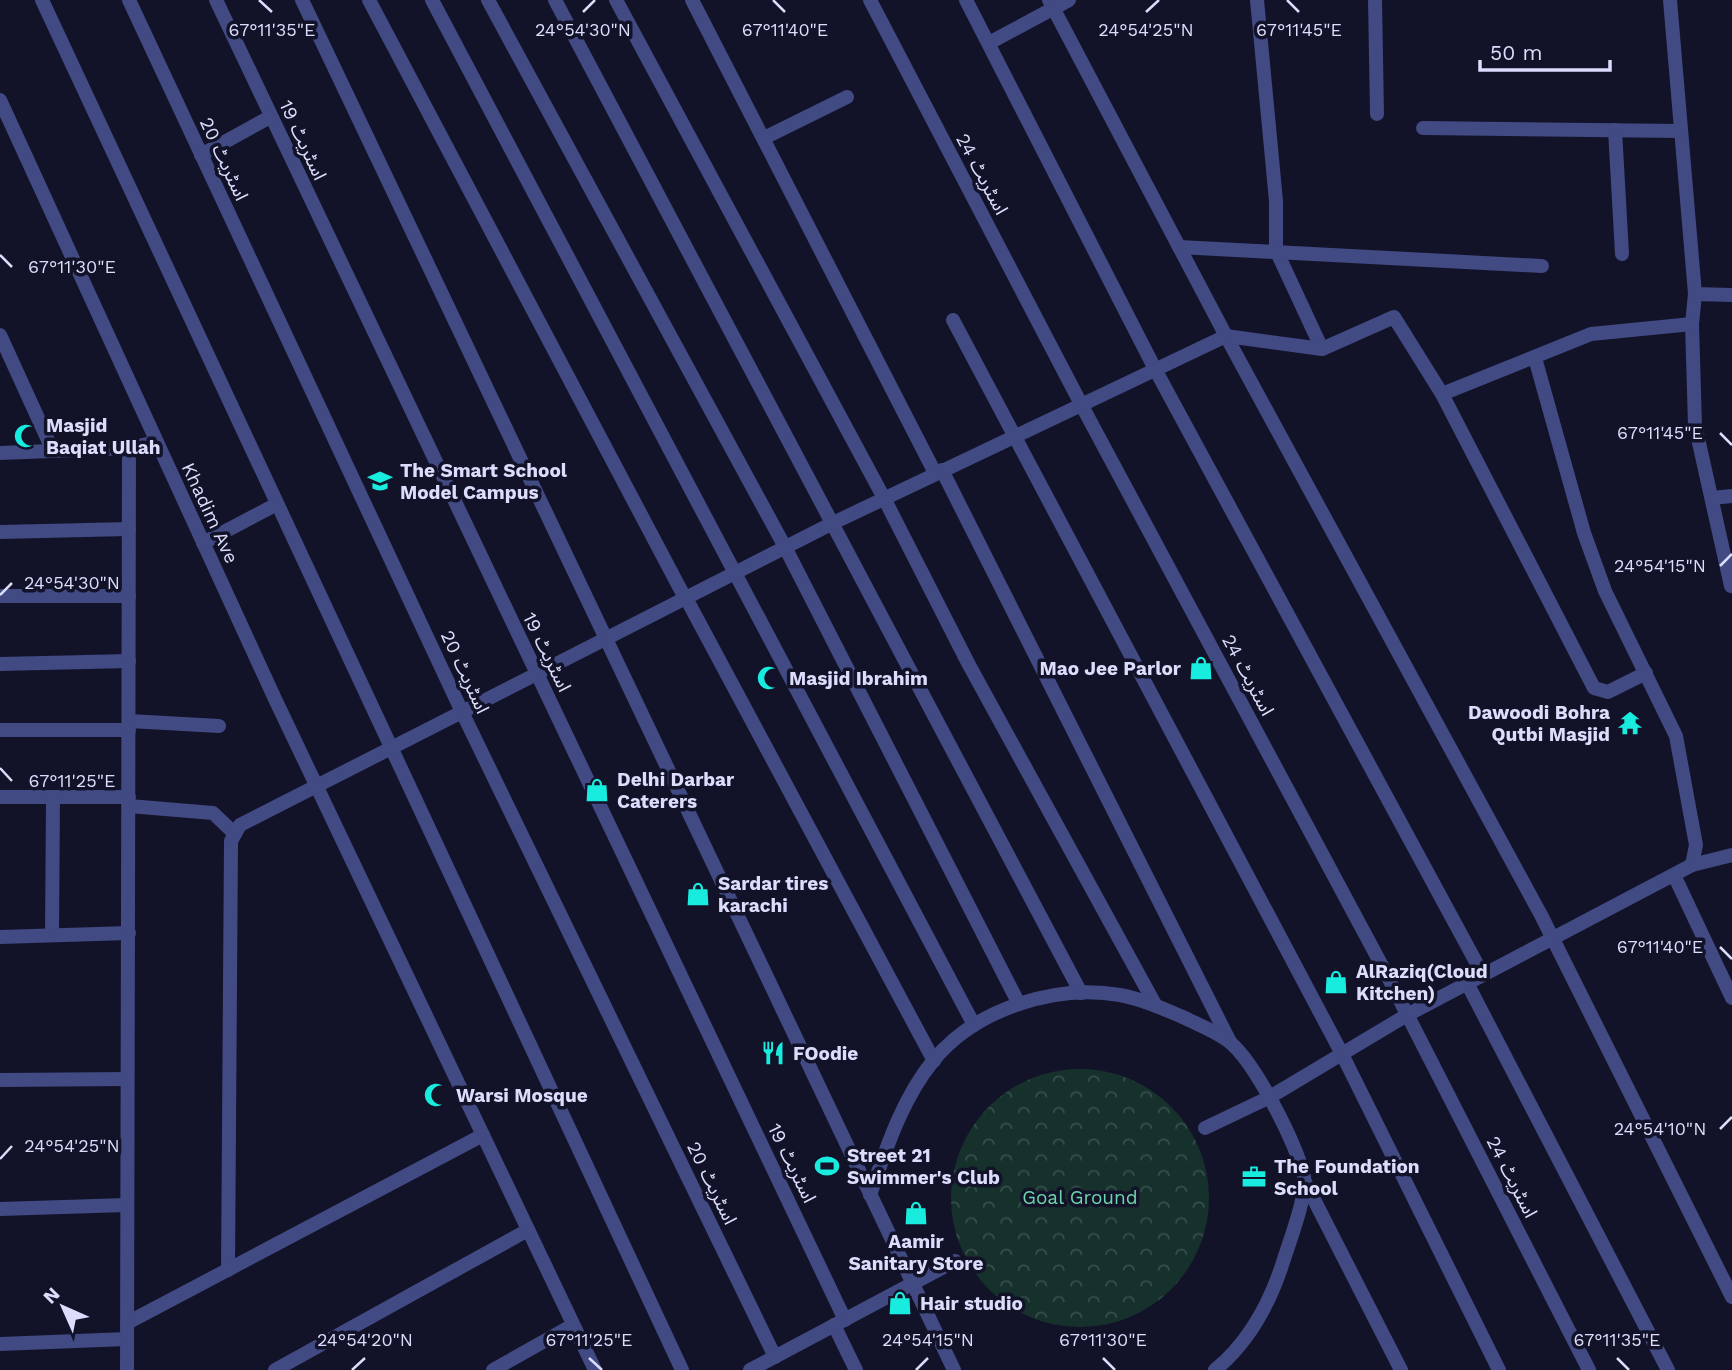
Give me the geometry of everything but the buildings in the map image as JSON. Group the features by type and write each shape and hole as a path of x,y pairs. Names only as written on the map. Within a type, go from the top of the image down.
{"street":[{"path":"42,0 682,1370"},
{"name":"اسٹریٹ 20","path":"129,0 463,714 763,1365"},
{"name":"اسٹریٹ 19","path":"216,0 537,675 840,1322 856,1370"},
{"path":"302,0 954,1370"},
{"path":"369,0 419,90 685,598 934,1060"},
{"path":"432,0 613,347 736,572 974,1025"},
{"path":"488,0 785,547 1019,1004"},
{"path":"555,0 1081,993"},
{"path":"616,0 885,500 968,663 1156,1006"},
{"path":"692,0 1229,1040 1270,1097 1292,1142 1304,1180 1401,1370"},
{"name":"اسٹریٹ 24","path":"870,0 1081,404 1407,1015 1589,1370"},
{"path":"966,0 1155,369 1483,975"},
{"path":"989,43 1051,4 1069,0"},
{"path":"1257,0 1276,201 1276,250 1322,349"},
{"path":"1375,0 1377,114"},
{"path":"1670,0 1695,294 1692,324 1695,425 1732,588"},
{"path":"1051,4 1226,336 1553,938 1732,1297"},
{"path":"764,138 847,97"},
{"name":"Khadim Ave","path":"0,100 203,543 595,1370"},
{"path":"201,155 271,117"},
{"path":"1423,128 1681,131"},
{"path":"1615,130 1622,254"},
{"path":"1179,247 1542,266"},
{"path":"1695,294 1732,295"},
{"path":"228,1270 231,841 240,825 318,788 785,547 1226,336 1322,349 1394,317 1442,394 1594,688 1608,692 1646,673"},
{"path":"953,320 1341,1052 1499,1370"},
{"path":"1442,394 1591,334 1692,324"},
{"path":"0,335 53,451"},
{"path":"1535,358 1584,533 1605,591 1676,736 1696,845 1692,865"},
{"path":"0,453 129,448 156,442"},
{"path":"127,1370 125,1205 129,933 129,448"},
{"path":"1712,498 1732,496"},
{"path":"203,543 277,504"},
{"path":"0,531 129,529"},
{"path":"0,596 129,596"},
{"path":"0,664 129,661"},
{"path":"0,730 129,725 219,726"},
{"path":"0,797 129,802 213,813 235,834"},
{"path":"52,935 53,797"},
{"path":"1205,1128 1270,1097 1341,1052 1407,1015 1674,874 1692,865 1732,855"},
{"path":"1674,874 1732,998"},
{"path":"0,937 129,933"},
{"path":"1467,984 1668,1370"},
{"path":"870,1195 887,1146 911,1097 934,1060 974,1025 1019,1004 1064,993 1120,995 1156,1006 1229,1040"},
{"path":"0,1080 127,1079"},
{"path":"127,1323 483,1135"},
{"path":"1217,1369 1260,1318 1280,1270 1304,1180"},
{"path":"0,1209 125,1205"},
{"path":"275,1370 528,1230"},
{"path":"763,1365 955,1261"},
{"path":"493,1370 573,1325"},
{"path":"0,1344 127,1339"}],"green space":[{"name":"Goal Ground","path":"1067,1069 1093,1069 1130,1078 1152,1090 1172,1106 1188,1126 1200,1148 1207,1173 1207,1223 1200,1248 1188,1270 1172,1290 1152,1306 1130,1318 1093,1327 1067,1327 1030,1318 1008,1306 988,1290 972,1270 960,1248 951,1211 951,1185 960,1148 972,1126 988,1106 1008,1090 1030,1078"}],"place":[{"name":"Masjid Baqiat Ullah","path":"26,436"},
{"name":"The Smart School Model Campus","path":"380,481"},
{"name":"Mao Jee Parlor","path":"1201,668"},
{"name":"Masjid Ibrahim","path":"769,678"},
{"name":"Dawoodi Bohra Qutbi Masjid","path":"1630,723"},
{"name":"Delhi Darbar Caterers","path":"597,790"},
{"name":"Sardar tires karachi","path":"698,894"},
{"name":"AlRaziq(Cloud Kitchen)","path":"1336,982"},
{"name":"FOodie","path":"773,1053"},
{"name":"Warsi Mosque","path":"436,1095"},
{"name":"Street 21 Swimmer's Club","path":"827,1166"},
{"name":"The Foundation School","path":"1254,1177"},
{"name":"Aamir Sanitary Store","path":"916,1213"},
{"name":"Hair studio","path":"900,1303"}]}
